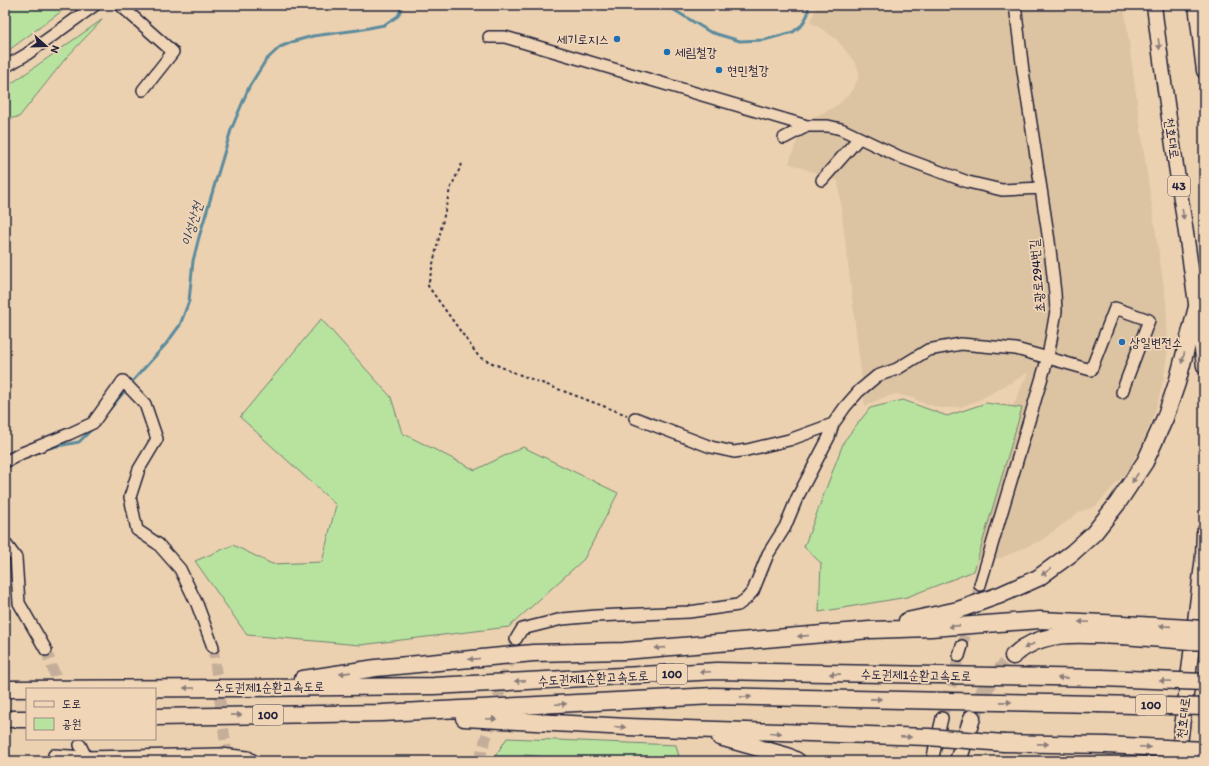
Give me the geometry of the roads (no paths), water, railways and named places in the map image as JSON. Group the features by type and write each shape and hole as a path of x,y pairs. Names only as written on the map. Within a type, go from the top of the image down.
{"highway":[{"path":"870,630 958,610 1000,595 1038,578 1072,553 1094,533 1117,504 1145,462 1165,418 1177,383 1197,307"},
{"path":"242,688 376,668 533,653 624,651 870,630 931,628 1040,620 1204,642"},
{"path":"1013,656 1026,646 1056,636 1122,630 1204,629"},
{"name":"수도권제1순환고속도로","path":"156,688 434,686 717,672 1102,678 1204,682"},
{"name":"수도권제1순환고속도로","path":"5,689 26,689"},
{"name":"수도권제1순환고속도로","path":"156,717 382,713 714,696 1204,707"},
{"path":"382,713 627,727 928,737 1004,743 1106,745 1204,750"},
{"path":"958,761 972,718"},
{"path":"5,719 26,719"},
{"path":"695,730 787,756 797,761"}],"main road":[{"name":"천호대로","path":"1154,5 1204,366"},
{"path":"1196,5 1204,71"},
{"name":"천호대로","path":"1178,759 1203,556 1204,532"}],"street":[{"path":"5,67 27,54 95,5"},
{"path":"120,5 173,52 143,90"},
{"name":"초광로294번길","path":"980,585 1048,357 1056,311 1050,249 1014,5"},
{"path":"489,37 506,37 807,126 828,126 841,129 900,157 968,182 1002,190 1041,188"},
{"path":"784,138 807,126"},
{"path":"822,180 859,138"},
{"path":"516,639 522,629 562,619 617,614 689,612 738,605 753,591 768,554 785,527 797,498 829,437 833,424 858,391 877,376 897,369 928,350 961,344 1016,349 1091,370 1115,308 1149,320 1122,392"},
{"path":"5,462 22,453 93,423 123,381 145,404 157,439 139,469 130,497 137,530 158,544 180,569 197,604 213,647"},
{"path":"636,418 711,447 734,452 789,440 833,424"},
{"path":"5,543 16,558 19,603 46,650"},
{"path":"932,761 942,718"},
{"path":"80,745 87,759"},
{"path":"54,755 87,759 220,754 248,757 254,761"}],"waterway":[{"name":"이성산천","path":"130,384 166,344 180,325 189,301 193,261 199,237 231,130 249,87 266,60 280,47 295,41 313,36 384,25 398,16 403,5"},
{"name":"이성산천","path":"666,5 710,32 740,41 764,40 793,32 802,25 808,14 808,5"},
{"name":"이성산천","path":"109,410 127,388"},
{"name":"이성산천","path":"47,448 79,442 93,428"}],"tunnel":[{"path":"962,646 980,585"},
{"path":"479,761 516,639"},
{"path":"213,647 227,755"},
{"path":"46,650 60,688"},
{"path":"942,718 959,656"},
{"path":"972,718 986,687 1013,656"}],"place":[{"name":"세기로지스","path":"617,39"},
{"name":"세림철강","path":"667,52"},
{"name":"현민철강","path":"719,70"},
{"name":"상일변전소","path":"1122,342"}]}
